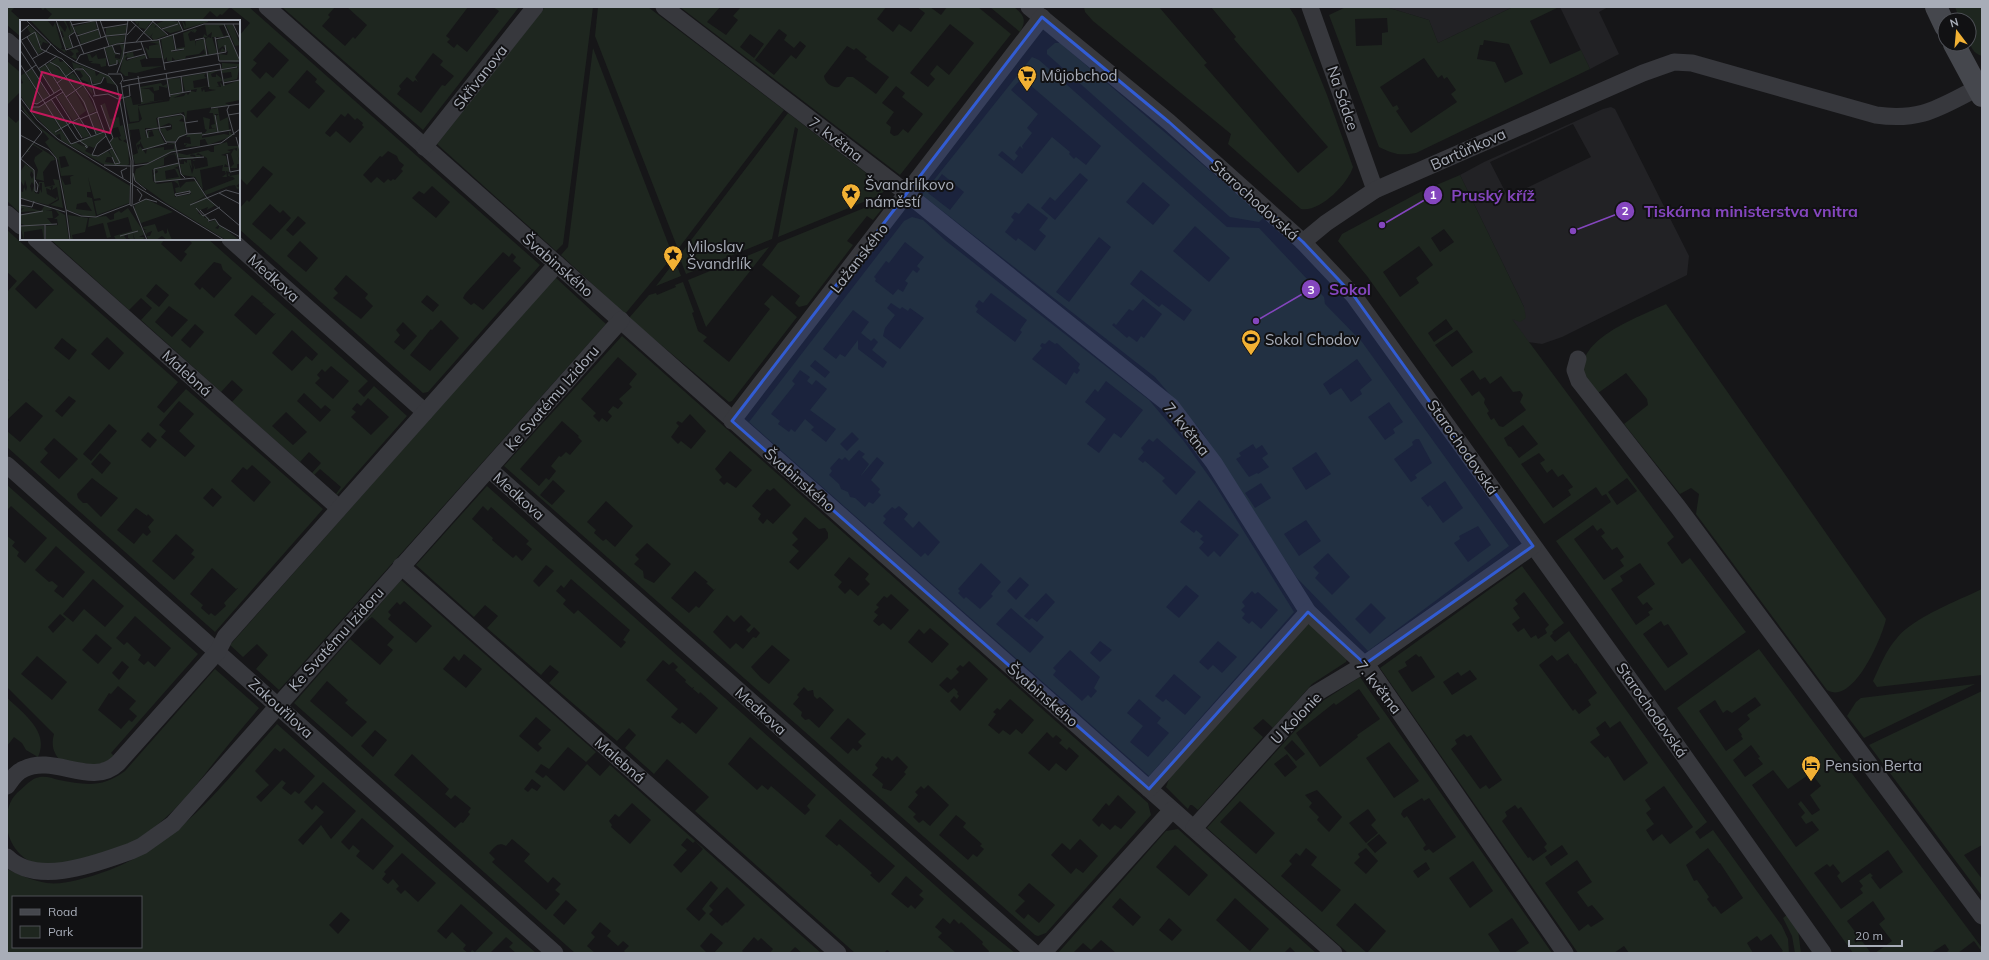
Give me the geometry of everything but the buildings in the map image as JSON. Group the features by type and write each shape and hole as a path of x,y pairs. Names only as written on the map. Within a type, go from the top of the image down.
{"main road":[{"path":"1959,52 1981,90"}],"street":[{"name":"Švabinského","path":"267,7 1334,953"},
{"name":"Skřivanova","path":"424,147 535,7"},
{"name":"7. května","path":"664,7 907,195 1171,406 1214,463 1308,612 1371,671 1565,953"},
{"name":"Na Sádce","path":"1310,7 1375,190"},
{"name":"Lažanského","path":"732,420 907,195 1036,12"},
{"name":"Starochodovská","path":"1036,12 1169,122 1303,242 1354,296 1824,953"},
{"path":"7,41 20,52"},
{"name":"Bartůňkova","path":"1303,242 1326,223 1375,190 1643,73 1674,62 1692,63 1876,115 1891,117 1907,117 1936,110 1981,90"},
{"path":"7,214 20,225"},
{"name":"Malebná","path":"37,240 339,508"},
{"name":"Medkova","path":"231,240 425,412"},
{"path":"7,786 15,775 24,768 37,765 99,774 111,770 218,651 224,637 557,264"},
{"name":"Ke Svatému Izidoru","path":"7,857 20,867 39,873 57,872 104,860 142,846 173,824 621,320"},
{"path":"1578,359 1575,370 1579,381 1678,507 1982,916"},
{"name":"Zakouřilova","path":"7,465 218,651 555,953"},
{"name":"Medkova","path":"489,469 1034,953"},
{"name":"U Kolonie","path":"1194,828 1315,694 1364,664 1533,546"},
{"name":"Malebná","path":"401,566 838,953"},
{"path":"1149,789 1308,612"},
{"path":"1043,953 1172,810"}],"highlighted area":[{"path":"1042,17 1169,122 1303,242 1354,296 1533,546 1365,664 1308,612 1149,789 732,421"}],"shaded area":[{"path":"1386,7 1513,7 1438,43 1429,20"},
{"path":"1560,7 1608,7 1599,12 1619,54 1590,69"},
{"path":"1611,107 1615,109 1689,256 1687,275 1562,337 1542,344 1528,342 1511,318 1524,307 1460,175 1484,162 1603,109","holes":["1573,124 1591,157 1508,197 1490,162"]}],"green space":[{"path":"7,7 15,7 11,11 21,20 20,36 7,25"},
{"path":"40,7 230,7 222,15 220,14 217,17 210,11 202,20 47,20 52,14 45,8 43,10"},
{"path":"230,7 249,7 540,265 428,392 423,393 240,230 240,208 247,200 249,202 273,174 263,166 247,185 240,178 240,35 250,23","holes":["269,42 289,60 273,78 266,72 260,79 251,70 257,63 253,60","307,70 317,79 315,82 325,91 309,109 288,92","269,91 276,97 257,118 250,111","348,113 355,120 357,118 363,123 362,125 364,127 350,143 336,131 330,137 325,133 341,114 345,117","388,151 397,156 399,161 404,165 401,169 403,171 395,180 393,179 391,181 388,179 384,183 377,177 371,183 363,175 380,156 382,157","432,186 450,202 436,218 412,198 419,191 424,194","270,204 280,213 283,210 291,218 271,240 252,224","298,216 306,223 293,236 286,230","300,241 318,258 306,272 287,256","503,252 509,257 512,253 516,257 513,261 521,268 483,310 474,303 471,305 463,298","346,275 368,294 365,298 373,306 361,319 333,298 338,293 334,289","427,295 439,305 433,312 421,302","441,320 459,338 430,371 410,355 431,329 432,330","403,322 417,336 404,350 394,342 400,335 396,330"]},
{"path":"282,7 335,7 328,15 330,17 322,26 345,46 353,37 355,39 367,25 347,7 468,7 446,36 450,39 447,42 454,48 457,44 467,52 499,11 493,7 519,7 423,130","holes":["433,53 443,61 440,65 454,76 445,86 442,85 421,113 397,94 401,89 399,86 407,77 413,82 415,80 418,82 415,77"]},
{"path":"545,7 593,7 563,244 556,251 437,144"},
{"path":"598,7 648,7 784,110 678,249 595,36"},
{"path":"680,7 720,7 707,22 726,35 738,20 733,16 740,8 738,7 886,7 877,19 893,32 899,24 911,32 925,13 917,7 930,7 941,15 947,7 978,7 1011,34 900,175","holes":["950,24 974,43 949,75 937,65 930,74 935,79 928,87 910,73","779,29 787,35 784,40 794,48 800,41 806,46 796,59 791,55 774,75 755,60","750,34 764,44 754,58 740,47","847,46 854,50 856,48 867,57 865,59 889,77 876,94 853,77 847,77 839,87 831,86 824,76","896,86 905,93 902,97 923,114 908,133 903,129 898,135 894,136 890,133 891,127 886,123 894,112 882,103"]},
{"path":"990,7 1014,7 1022,15 1024,21 1020,32"},
{"path":"1084,7 1159,7 1207,63 1204,65 1298,173 1328,147 1234,39 1236,37 1211,7 1289,7 1296,18 1327,95 1353,167 1350,174 1339,189 1324,202 1316,207 1301,209 1228,144 1231,134 1093,21 1085,12"},
{"path":"1346,7 1386,7 1429,20 1438,43 1513,7 1559,7 1530,21 1550,64 1581,50 1590,69 1416,153 1397,154 1379,147 1329,15","holes":["1387,18 1388,32 1382,33 1382,45 1356,46 1355,19","1484,40 1509,44 1523,74 1505,83 1495,62 1477,59 1480,45 1483,45","1424,58 1438,78 1442,75 1444,79 1447,77 1456,90 1451,94 1457,102 1411,133 1396,111 1399,109 1397,105 1393,107 1380,87"]},
{"path":"1955,7 1982,7 1982,56 1975,52 1977,52 1977,12 1957,12"},
{"path":"1055,43 1060,43 1264,217 1259,222 1230,217 1047,54 1047,50"},
{"path":"593,48 673,256 625,314 561,255 568,247"},
{"path":"1032,57 1039,60 1227,227 1259,228 1324,297 1325,304 1362,342 1509,546 1368,651 1297,578 1202,432 1155,377 922,195","holes":["1022,78 1101,146 1086,165 1076,157 1074,159 1069,154 1070,152 1052,137 1022,174 998,155 1002,151 1014,161 1018,156 1015,153 1020,146 1023,149 1022,146 1032,133 1027,128 1038,114 1011,90","1080,173 1088,180 1055,220 1041,208 1050,197 1055,201","942,174 964,192 950,210 928,193","1143,182 1170,205 1153,225 1126,202","1028,203 1048,218 1039,230 1046,236 1035,251 1018,238 1016,241 1005,232 1014,220 1011,217 1015,212 1019,214","1195,226 1230,258 1209,282 1173,251","1099,237 1111,247 1069,302 1056,292","1141,270 1192,310 1184,321 1162,304 1159,307 1130,284","1143,299 1162,314 1144,338 1141,336 1137,342 1129,336 1127,338 1112,325 1114,323 1116,325 1129,309 1133,311","1357,359 1372,380 1360,390 1362,394 1351,402 1341,388 1330,395 1323,384","1389,402 1403,422 1393,429 1395,433 1385,440 1368,417","1419,439 1432,463 1415,475 1417,478 1411,482 1394,459 1413,445 1412,442","1253,444 1256,449 1262,445 1268,454 1262,458 1269,467 1258,474 1257,473 1249,477 1236,459 1241,456 1239,453","1316,452 1331,474 1306,490 1292,468","1445,481 1463,508 1443,523 1430,505 1428,507 1421,498","1261,483 1271,498 1255,508 1245,493","1306,520 1321,541 1299,556 1284,534","1478,526 1491,545 1468,562 1454,543 1460,539 1459,536","1328,553 1350,577 1332,595 1315,578 1319,573 1313,567","1371,603 1386,618 1370,634 1355,619"]},
{"path":"7,61 20,72 20,92 7,105"},
{"path":"788,113 887,189 878,196 778,237 798,129 795,127 772,239 686,274 679,256"},
{"path":"7,115 16,123 20,119 20,213 7,201"},
{"path":"1460,175 1524,307 1526,318 1520,322 1512,319 1674,537 1667,543 1682,564 1690,558 1746,632 1665,691 1556,541 1611,502 1606,494 1602,496 1596,487 1544,524 1367,276 1338,241 1342,234 1420,192","holes":["1444,229 1454,242 1440,252 1431,238","1419,246 1433,265 1416,278 1419,283 1400,297 1383,272","1446,319 1453,329 1434,342 1428,333","1457,330 1473,352 1452,367 1435,345","1473,370 1480,380 1485,377 1490,384 1501,376 1513,392 1520,391 1523,395 1520,402 1526,410 1503,427 1499,426 1494,418 1491,420 1487,413 1489,411 1484,403 1485,399 1479,391 1472,396 1460,379","1523,425 1538,444 1519,458 1511,447 1508,446 1504,438","1539,453 1545,460 1540,463 1547,473 1552,469 1558,477 1563,474 1573,487 1568,490 1571,495 1553,508 1521,464","1627,478 1637,491 1617,505 1608,492","1593,525 1597,531 1601,528 1605,533 1601,536 1612,550 1617,547 1624,557 1620,560 1624,566 1604,580 1574,539","1640,563 1655,584 1637,597 1643,605 1647,602 1653,609 1648,612 1650,615 1636,625 1611,589 1623,581 1620,576","1661,621 1664,626 1668,624 1688,654 1668,668 1643,634"]},
{"path":"879,202 886,204 873,220 867,216 847,241 853,245 807,305 799,307 795,303 800,296 762,265 778,243"},
{"path":"912,217 923,220 946,241 1149,400 1183,440 1215,485 1294,612 1149,776 749,422 904,221","holes":["905,242 924,257 917,266 920,269 917,273 913,270 905,281 908,283 903,292 898,289 893,295 875,281 876,279 874,277 886,261 889,263","991,293 1027,320 1020,330 1022,332 1015,342 976,312 978,309 975,306 979,300 983,303","891,303 900,309 902,307 908,311 910,308 924,318 900,349 883,336 885,328 895,315 887,308","853,310 869,322 861,333 871,341 874,338 878,342 872,350 887,362 883,368 858,349 858,340 845,357 840,354 836,359 823,349","1049,340 1055,344 1057,343 1080,364 1078,368 1080,370 1077,374 1074,372 1066,385 1032,359 1042,348 1040,346 1042,343 1045,344","815,360 830,372 825,378 810,366","800,370 810,377 807,381 812,385 816,380 827,389 810,410 836,429 826,442 811,430 814,427 805,419 795,432 791,429 789,432 778,424 780,421 771,414 795,384 792,381","1106,381 1143,410 1121,438 1114,433 1099,453 1087,444 1106,419 1085,402 1095,389 1098,392","852,432 859,439 847,451 840,444","1157,438 1196,472 1176,495 1162,481 1165,478 1145,461 1143,463 1138,459 1144,452 1141,448 1149,439 1153,442","859,450 865,454 862,457 869,464 860,477 877,457 884,463 871,480 880,489 878,492 881,495 873,504 869,502 865,507 855,498 850,497 848,492 841,489 839,484 829,475 832,471 830,468 839,458 842,460 845,457 849,461","1199,500 1239,535 1220,557 1214,551 1208,557 1199,548 1204,542 1200,539 1203,536 1196,530 1194,533 1180,522","899,506 908,514 904,519 913,528 919,521 940,542 928,556 925,553 921,557 883,523 886,519 883,516 892,507 895,509","981,563 1001,582 991,594 993,596 980,609 966,597 964,599 958,593 960,591 958,589","1020,577 1029,585 1016,600 1007,591","1186,585 1199,596 1179,618 1166,607","1252,591 1255,594 1258,592 1278,610 1261,629 1252,621 1249,624 1242,618 1245,614 1241,610 1245,606 1242,602","1046,593 1055,602 1037,622 1032,618 1029,620 1024,616","1011,608 1044,637 1030,653 996,624","1100,641 1112,650 1100,662 1090,653","1218,641 1237,657 1222,673 1213,665 1208,670 1199,662","1070,650 1100,677 1094,688 1097,691 1091,698 1088,695 1082,701 1053,675 1056,671 1053,668","1174,674 1201,697 1185,715 1166,699 1163,702 1155,696","1139,699 1161,718 1157,723 1169,733 1148,757 1130,742 1143,726 1127,713"]},
{"path":"7,230 178,382 157,407 164,413 186,389 323,509 215,632 7,447 7,431 20,442 43,416 26,402 7,420 7,382 9,380 7,378 7,292 17,281 7,272","holes":["33,270 54,290 36,309 15,289","107,337 124,353 109,370 91,354","62,338 77,350 69,360 54,348","69,396 76,401 62,417 55,411","179,401 194,414 179,431 195,446 185,457 161,437 166,431 159,425","109,424 117,431 91,461 83,454","148,432 157,440 150,448 141,440","54,438 78,459 59,479 40,462 48,453 44,449","100,453 111,463 102,474 91,464","252,465 271,482 254,502 231,481 243,467 247,470","92,478 118,498 101,517 87,503 83,503 78,498 77,494","212,488 222,497 213,507 203,498","136,508 147,516 148,514 154,520 148,527 151,532 147,536 143,533 134,544 117,530","176,534 194,550 191,554 195,557 174,580 152,561","212,568 236,589 238,588 224,603 226,606 215,616 211,613 209,615 201,608 203,605 190,594"]},
{"path":"51,240 164,240 161,244 181,262 187,254 184,252 192,243 189,240 209,240 368,381 358,391 364,397 374,386 407,416 337,495 336,494 341,487 320,469 314,475 312,473 321,463 309,452 300,462 232,402 243,390 232,380 221,392 141,320 152,308 141,298 129,310","holes":["214,262 221,264 223,270 232,278 214,298 202,287 200,290 194,284","156,284 169,295 159,307 146,296","252,295 262,303 264,302 262,304 274,314 276,313 256,335 234,315","169,306 188,320 172,337 155,322","195,324 204,332 190,348 181,340","292,330 318,354 312,361 306,356 292,371 272,353","331,366 349,381 333,399 315,383 320,378 317,375 322,369 325,372","304,393 321,409 325,405 331,410 320,422 297,401","368,398 389,417 371,435 351,417 356,412 352,409 357,403 361,406","286,412 307,432 293,445 272,426"]},
{"path":"769,247 706,327 688,280"},
{"path":"675,261 681,276 656,286"},
{"path":"555,277 606,324 279,690 256,669 268,655 257,644 243,657 230,645"},
{"path":"683,282 694,312 692,313 698,331 707,337 703,341 729,362 770,309 764,304 772,295 797,317 732,401 729,402 629,318 649,295 656,293 657,295 676,287 675,285"},
{"path":"1666,304 1886,619 1879,640 1865,668 1856,680 1847,688 1837,692 1827,690 1696,514 1699,494 1691,488 1680,494 1624,424 1648,405 1647,399 1626,373 1598,393 1585,375 1583,369 1585,357 1602,337 1629,321"},
{"path":"622,336 1148,803 1151,815 1046,933 1038,936 1035,935 504,466","holes":["618,357 637,374 629,384 632,387 619,399 623,403 618,409 613,406 608,412 612,416 607,422 602,418 599,422 593,416 596,413 581,399","690,414 706,431 691,449 681,441 678,444 671,437 679,426 676,423 678,421 682,423","562,421 579,436 578,437 582,441 570,455 566,452 561,457 559,456 551,466 556,471 549,480 546,478 539,486 520,469","730,451 752,470 736,488 727,482 724,485 719,480 722,477 715,469","553,480 565,491 552,505 540,495","774,488 791,505 773,524 767,519 763,524 758,519 761,514 752,506 767,489 770,491","606,501 633,526 615,547 606,539 603,541 594,533 596,530 587,522","805,517 819,529 825,528 828,533 828,538 798,570 789,562 799,551 792,545 798,539 792,533","647,543 671,564 654,583 644,578 643,571 634,564 639,559 635,555","849,557 869,574 865,579 870,584 858,596 850,589 845,594 838,587 842,582 834,575","695,571 708,582 706,583 714,590 716,588 699,608 696,606 689,613 671,598","891,594 909,610 891,630 883,623 879,626 873,621 878,615 874,612 879,607 876,605 884,596 887,598","727,615 734,622 741,615 751,625 746,630 749,633 754,627 760,633 756,638 753,637 743,649 736,643 730,649 713,632","930,628 949,644 932,663 908,642 919,629 924,634","772,645 790,660 769,684 751,667","969,661 988,679 960,711 950,701 954,696 957,699 959,696 957,694 958,692 954,688 948,693 939,685 947,677 951,680 959,672 956,669 960,665 963,667","804,687 808,691 813,690 814,696 817,699 820,697 834,710 819,728 809,719 805,720 801,716 802,712 793,704 799,697 797,695","1010,699 1034,720 1022,734 1016,729 1010,735 1003,730 999,734 988,725 996,714 993,712 997,708 1000,710","848,718 866,734 858,742 862,746 857,751 853,748 848,754 830,738","1047,732 1053,738 1056,735 1062,740 1059,743 1067,750 1069,747 1079,756 1066,771 1056,763 1049,771 1028,753","882,756 886,759 888,757 892,761 897,756 908,767 904,772 906,774 891,791 882,788 883,784 872,775 878,768 875,765","928,785 949,805 930,826 923,820 919,823 913,817 916,814 908,807 918,795 915,792 921,786 924,789","1118,795 1136,812 1121,829 1115,825 1110,830 1102,823 1099,827 1092,820 1106,803 1109,806","956,815 966,823 963,827 982,844 980,846 984,849 977,857 973,854 968,860 939,835","1080,839 1098,856 1083,873 1076,868 1071,874 1051,855 1062,843 1070,850","1029,883 1055,905 1039,923 1028,914 1024,919 1015,911 1025,901 1018,895"]},
{"path":"7,485 198,654 111,753 114,756 103,765 62,762 54,749 54,734 7,687 7,536 15,542 12,546 19,552 17,556 25,563 47,538 11,506 7,510","holes":["56,546 85,572 63,598 54,591 58,586 52,581 49,582 35,570","93,579 124,606 105,627 84,609 73,622 63,614","60,614 66,619 53,633 48,627","135,616 171,648 155,667 148,661 144,665 138,660 141,655 127,642 124,645 116,638","96,634 112,648 98,664 82,650","37,656 67,682 52,700 21,674","122,661 129,667 119,680 112,673","118,686 136,701 129,709 137,716 132,722 129,720 121,729 98,710 109,693 111,694"]},
{"path":"487,486 974,920 1015,953 988,953 989,951 982,944 983,942 961,922 959,924 954,919 950,924 943,918 935,927 942,933 938,937 956,953 891,953 887,950 884,953 855,953 695,811 709,797 667,759 654,774 625,748 636,735 629,728 617,741 549,683 559,672 550,665 541,675 487,628 498,616 485,605 474,617 416,565","holes":["483,506 488,511 491,507 529,541 526,544 532,549 522,561 516,555 513,558 492,540 493,538 472,519","546,565 554,571 539,587 533,581","571,579 630,630 623,640 626,642 621,648 578,610 574,614 563,604 566,600 556,591 561,585 564,588","663,660 669,665 673,662 678,667 675,670 686,680 685,682 692,688 694,687 693,689 699,694 700,692 718,708 696,734 682,722 680,724 671,717 678,709 646,680","750,737 816,795 807,806 810,810 805,815 771,786 768,790 762,785 757,790 728,764","840,819 895,866 879,883 870,875 872,873 839,844 837,846 825,836","906,876 923,891 919,895 924,899 915,909 911,905 908,908 891,894"]},
{"path":"1522,566 1564,623 1552,632 1553,633 1550,636 1555,642 1569,631 1707,822 1695,832 1700,839 1713,830 1782,926 1788,939 1789,953 1780,953 1783,951 1771,934 1761,941 1757,936 1747,943 1753,953 1629,953 1624,946 1614,953 1578,953 1380,668","holes":["1524,592 1549,625 1545,629 1547,633 1538,639 1536,635 1531,638 1524,628 1518,632 1512,624 1520,618 1513,608 1518,604 1515,600","1569,653 1568,654 1597,693 1588,700 1591,705 1579,714 1575,709 1573,711 1539,665 1552,655 1557,661","1416,654 1419,657 1421,656 1435,677 1412,692 1398,671 1407,666 1405,662","1470,670 1477,679 1452,695 1443,682 1458,672 1461,676","1605,721 1610,728 1620,721 1648,763 1624,781 1608,756 1605,758 1590,742 1600,735 1596,728","1464,734 1467,737 1471,735 1502,780 1489,789 1486,785 1480,789 1451,749 1457,744 1455,740","1664,786 1693,827 1670,844 1662,834 1653,841 1646,830 1654,824 1646,813 1651,809 1645,800","1515,805 1518,809 1521,807 1547,844 1544,847 1547,851 1533,861 1530,857 1528,858 1502,821 1507,816 1505,812","1562,845 1568,854 1551,866 1545,857","1708,848 1720,863 1743,898 1721,914 1707,899 1709,897 1697,880 1694,881 1686,865","1577,860 1592,882 1577,892 1588,907 1592,905 1604,919 1591,927 1588,924 1579,931 1545,883"]},
{"path":"401,580 596,752 586,762 568,747 549,769 541,764 535,772 543,778 546,775 564,791 587,764 600,776 610,765 821,953 802,953 795,947 789,953 770,953 773,949 761,938 758,941 754,937 742,951 744,953 714,953 723,943 711,933 700,946 707,953 626,953 624,951 629,946 623,941 618,946 607,936 611,931 600,922 591,933 595,937 587,946 595,953 575,953 294,703 350,639 380,665 393,650 387,645 394,637 372,617 363,624","holes":["404,601 432,626 416,643 388,619 391,615 388,612 397,602 400,605","464,654 482,669 466,688 443,669 454,656 459,661","327,681 348,700 345,703 367,722 352,737 310,701","536,717 551,730 538,744 542,748 538,752 519,736","375,730 387,740 373,757 361,746","412,754 449,789 445,794 451,799 455,795 471,808 468,812 470,814 463,823 461,822 455,828 394,775","532,779 541,786 537,791 532,788 528,792 524,789","632,803 651,820 630,844 611,827 612,825 609,821 615,814 619,817","687,838 693,843 695,841 703,849 681,873 673,865 687,850 681,845","512,839 530,854 524,861 548,883 553,877 561,884 555,890 560,894 546,910 492,862 495,859 489,853 496,846 501,844 506,846","711,881 718,888 702,909 706,913 699,921 686,909","727,887 745,905 722,926 709,914 713,910 709,906","566,900 577,910 564,925 553,915"]},
{"path":"1982,589 1982,675 1877,687 1873,681 1886,653 1905,630 1936,610"},
{"path":"1309,623 1347,659 1346,662 1312,684 1273,728 1263,719 1253,728 1263,737 1198,810 1192,805 1190,805 1188,809 1166,787 1169,779"},
{"path":"1759,649 1971,933 1982,948 1982,952 1974,941 1958,953 1946,953 1949,950 1945,944 1931,953 1875,953 1892,941 1879,924 1885,919 1873,901 1847,921 1871,953 1853,953 1677,708","holes":["1755,697 1761,705 1747,715 1750,719 1738,729 1743,739 1726,751 1699,711 1715,700 1723,713 1727,710 1732,713","1751,745 1760,757 1758,758 1763,764 1745,777 1733,760","1773,770 1788,789 1811,773 1821,786 1810,795 1820,810 1812,815 1801,801 1798,804 1805,813 1801,817 1806,824 1812,821 1819,830 1796,847 1752,785","1888,850 1903,872 1880,889 1871,877 1873,876 1870,873 1859,881 1863,886 1860,889 1863,893 1841,909 1814,873 1827,864 1830,867 1833,864 1840,873 1837,876 1842,883"]},
{"path":"215,669 259,708 186,797 164,819 139,838 119,849 109,852 69,862 46,865 33,863 22,856 10,840 7,827 7,813 12,800 17,793 31,781 39,777 48,777 68,782 94,784 109,780 125,771"},
{"path":"1360,677 1552,953 1514,953 1529,943 1512,918 1488,934 1501,953 1367,953 1348,953 1207,828 1321,702","holes":["1359,689 1380,719 1357,735 1358,737 1320,767 1296,733 1334,703 1336,705","1292,740 1305,754 1296,761 1284,748","1389,742 1419,781 1394,798 1366,758","1287,754 1297,767 1285,777 1274,764","1317,790 1342,817 1329,832 1317,820 1319,817 1309,807 1312,803 1305,795","1422,798 1424,801 1429,798 1456,837 1433,853 1429,849 1425,851 1423,848 1426,845 1407,816 1404,818 1401,814 1403,810","1240,801 1275,833 1256,854 1220,822","1368,809 1376,820 1371,825 1378,833 1366,843 1349,823","1379,834 1387,843 1375,853 1367,844","1306,848 1317,857 1311,865 1341,890 1322,912 1281,876 1292,864 1289,861 1296,853 1300,856","1366,848 1378,861 1366,874 1354,863 1360,857 1358,854","1473,861 1493,891 1470,908 1449,878","1426,862 1430,869 1418,878 1413,871","1355,903 1386,931 1367,953 1336,925"]},
{"path":"1975,684 1864,738 1847,716 1856,702 1861,698"},
{"path":"1982,691 1982,845 1964,855 1982,879 1982,896 1869,745"},
{"path":"7,698 27,717 38,731 41,748 38,757 26,750 22,743 14,737 7,746"},
{"path":"277,724 422,854 536,953 516,953 509,947 513,943 506,937 490,953 470,953 472,950 475,952 493,933 461,904 437,931 446,939 452,932 466,945 463,949 468,953 7,953 7,869 22,876 47,883 73,881 98,874 127,863 152,848 176,831 218,791","holes":["275,748 280,752 284,748 315,776 299,794 295,791 291,795 282,788 286,783 282,780 261,802 256,797 269,785 255,771","323,782 356,811 331,839 321,825 303,845 298,840 324,812 316,805 312,810 304,802","362,818 394,846 373,870 356,856 360,851 353,845 349,850 341,842","402,853 436,883 418,902 405,890 401,894 396,889 399,886 393,879 388,884 382,879 386,874 384,872","341,912 350,920 338,934 329,925"]},
{"path":"1178,829 1316,953 1296,953 1290,947 1284,953 1116,953 1101,940 1091,950 1083,943 1073,953 1058,953 1166,831","holes":["1175,845 1208,875 1189,896 1156,867","1120,898 1141,917 1133,926 1112,907","1235,898 1269,929 1250,951 1216,920","1169,918 1182,930 1172,941 1159,930"]},
{"path":"1788,914 1798,930 1801,953 1795,953 1792,936 1783,918"}],"place":[{"name":"Můjobchod","path":"1027,92"},
{"name":"Švandrlíkovo náměstí","path":"851,210"},
{"name":"Pruský kříž","path":"1382,225"},
{"name":"Tiskárna ministerstva vnitra","path":"1573,231"},
{"name":"Miloslav Švandrlík","path":"673,272"},
{"name":"Sokol","path":"1256,321"},
{"name":"Sokol Chodov","path":"1251,356"},
{"name":"Pension Berta","path":"1811,782"}]}
